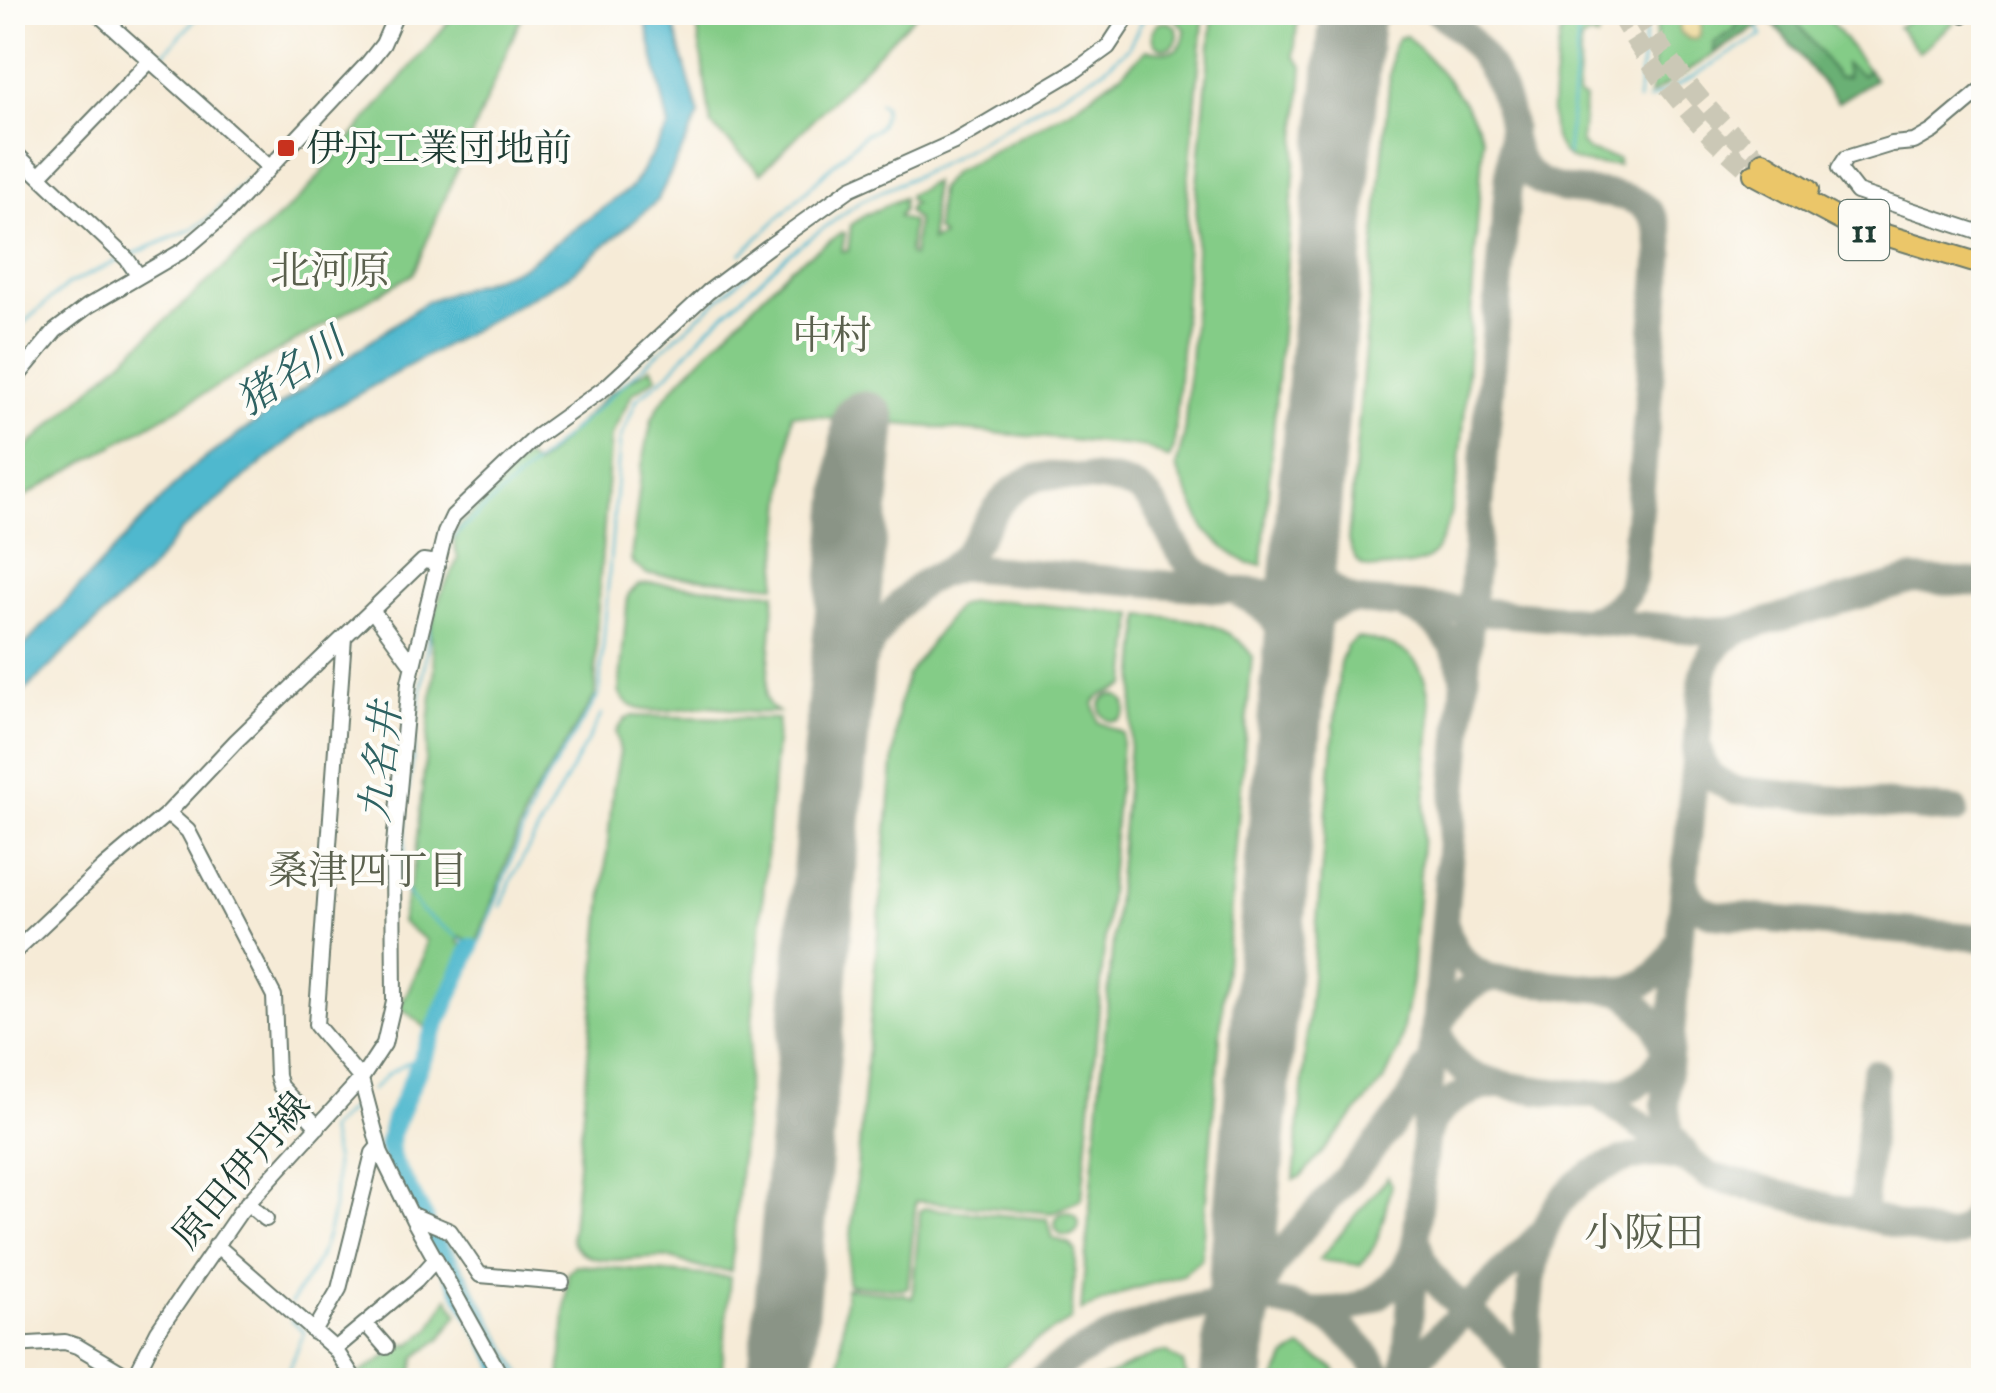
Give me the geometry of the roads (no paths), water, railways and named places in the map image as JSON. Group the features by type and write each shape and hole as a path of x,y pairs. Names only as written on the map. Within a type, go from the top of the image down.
{"highway":[{"name":"11","path":"1984,251 1852,211 1759,168 1846,224 1984,265"}],"street":[{"path":"96,12 268,166"},
{"path":"12,383 55,331 88,306 184,250 226,214 368,63 383,44 397,12"},
{"name":"原田伊丹線","path":"133,1380 158,1331 247,1203 361,1079 384,1044 394,1001 393,855 413,666 453,516 536,437 606,386 708,292 851,188 954,142 1099,55 1122,30 1132,12"},
{"path":"40,175 149,62"},
{"path":"1984,88 1925,136 1846,158 1838,169 1857,192 1984,234"},
{"path":"12,150 127,260 138,276"},
{"path":"12,954 168,813 423,561 438,563"},
{"path":"372,610 413,666"},
{"path":"344,637 316,1025 361,1079 379,1146 411,1214 502,1380"},
{"path":"168,813 188,832 274,996 276,1076 280,1086 318,1126"},
{"path":"314,1332 339,1290 379,1146"},
{"path":"247,1203 266,1219"},
{"path":"411,1214 450,1230 480,1275 562,1282"},
{"path":"216,1245 335,1349 356,1380"},
{"path":"335,1349 416,1281 436,1259"},
{"path":"366,1324 386,1347"},
{"path":"12,1345 65,1342 133,1380"}],"water":[{"name":"猪名川","path":"644,13 670,13 699,115 657,201 570,275 316,418 181,531 149,571 13,702 13,658 190,469 427,301 521,268 632,187 669,127"}],"waterway":[{"path":"159,59 202,12"},
{"path":"430,624 407,800 402,886 422,912 477,950 535,798 599,695 620,440 637,399 668,374 705,332 787,255 861,201 937,166 1102,71 1128,48 1147,12"},
{"path":"1567,155 1580,12"},
{"path":"1638,101 1647,12"},
{"path":"1648,100 1762,36 1758,28"},
{"name":"九名井","path":"741,254 865,134 877,128 884,107 879,103"},
{"path":"131,255 210,218 245,181"},
{"path":"12,333 67,285 119,260"},
{"name":"九名井","path":"452,538 750,271"},
{"path":"501,907 512,878 602,714"},
{"name":"九名井","path":"471,947 394,1120 387,1146 393,1166 511,1380"},
{"path":"434,1219 399,1155 398,1137 477,952"},
{"path":"372,1090 388,1074 418,1057 437,1013 441,1012"},
{"path":"291,1304 320,1255 331,1220 335,1164 328,1130 362,1098"},
{"path":"443,1234 525,1380"},
{"path":"285,1380 304,1332 291,1320"}],"tunnel":[{"path":"1618,12 1678,99 1754,174"},
{"path":"1638,12 1694,93 1763,162"}],"place":[{"name":"伊丹工業団地前","path":"286,148"}],"district":[{"name":"北河原","path":"330,270"},
{"name":"中村","path":"832,335"},
{"name":"桑津四丁目","path":"368,870"},
{"name":"小阪田","path":"1644,1232"}]}
